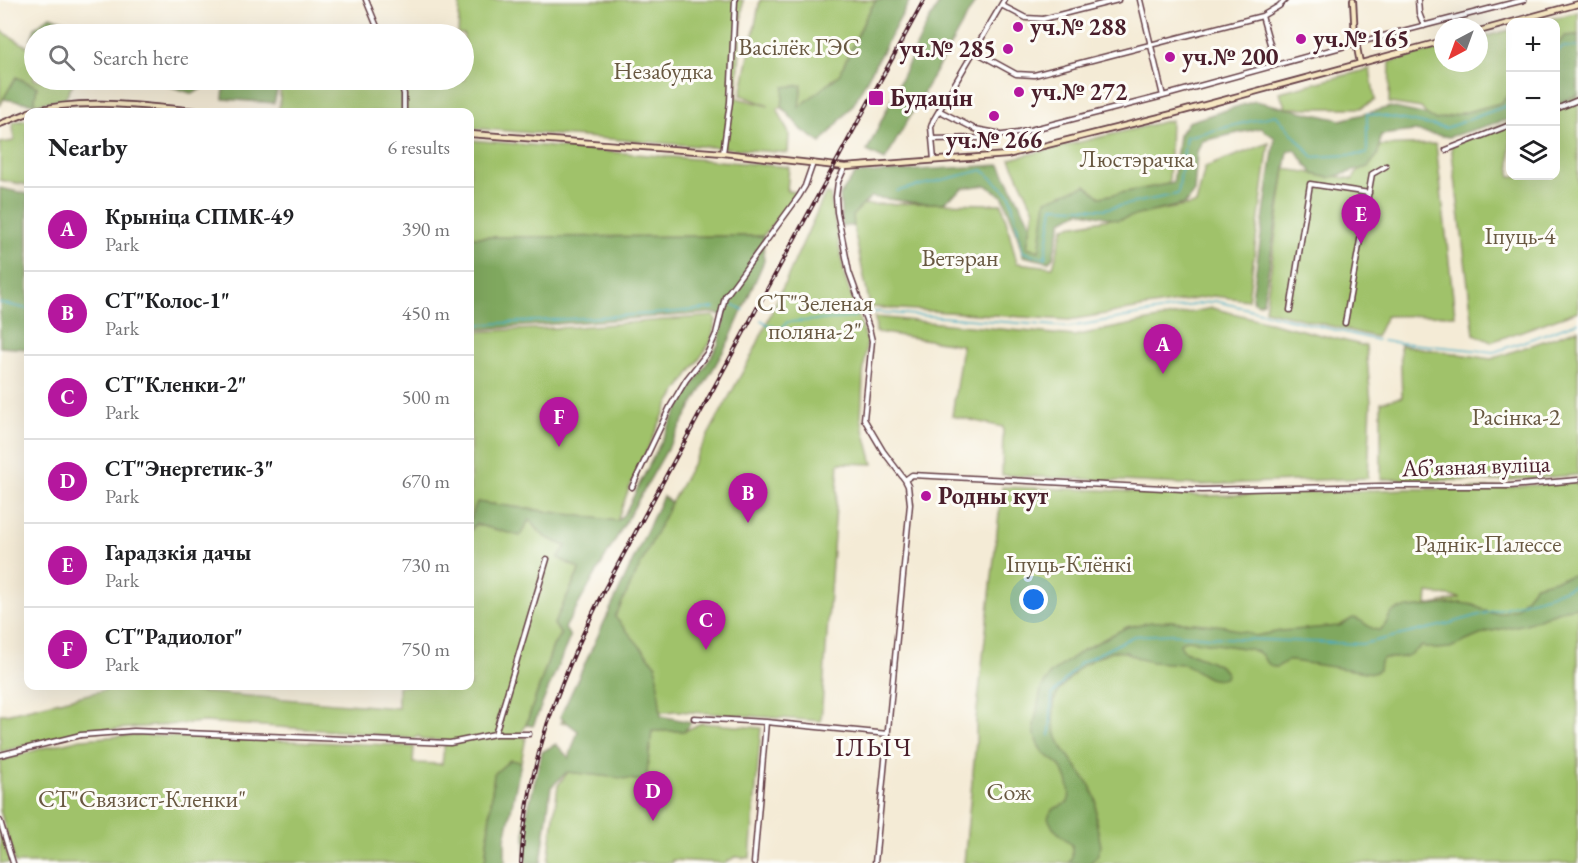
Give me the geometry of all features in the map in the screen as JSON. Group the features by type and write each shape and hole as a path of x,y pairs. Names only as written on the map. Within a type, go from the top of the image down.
{"street":[{"path":"366,0 376,24"},
{"path":"723,153 730,102 735,0"},
{"path":"934,160 932,124 1004,0"},
{"path":"1001,5 1026,18 1043,19 1118,0"},
{"path":"1140,0 1163,96"},
{"path":"975,51 1016,74 1034,75 1262,16 1280,6 1285,0"},
{"path":"1353,0 1356,44 1360,63"},
{"path":"1419,0 1419,13 1424,27"},
{"path":"932,139 980,138 1018,132 1524,0"},
{"path":"1488,29 1578,4"},
{"path":"1262,16 1276,65"},
{"path":"474,134 723,153 845,167 1007,155 1172,114 1434,43"},
{"path":"403,90 405,108"},
{"path":"1560,107 1578,100"},
{"path":"49,108 95,104 151,108"},
{"path":"940,111 975,129 1005,134"},
{"path":"0,124 24,115"},
{"path":"1446,150 1507,126"},
{"path":"632,487 670,407 686,380 708,352 716,334 725,297 799,196 813,163"},
{"path":"1345,323 1372,174 1386,166"},
{"path":"845,167 838,182 837,212 849,272 871,334 872,348 864,418 883,451 905,480 910,504 875,863"},
{"path":"1290,310 1310,184 1369,193"},
{"name":"Абʼязная вуліца","path":"905,480 912,476 1202,490 1510,486 1578,480"},
{"path":"495,734 547,560"},
{"path":"694,718 766,722 888,734"},
{"path":"754,863 766,722"},
{"path":"0,754 81,735 134,731 450,743 495,734 529,734"},
{"path":"0,821 13,863"}],"green space":[{"name":"Незабудка","path":"460,0 743,0 737,98 769,106 741,95 760,0 876,0 839,75 798,108 777,108 789,134 788,153 474,128 474,108 279,108 280,90 474,90 474,24 459,24"},
{"path":"876,0 910,0 853,105 821,143 802,130 782,107 784,87 802,85 799,107 839,75"},
{"path":"941,0 976,0 885,160 867,151 928,22"},
{"path":"1578,12 1578,35 1565,36 1560,42 1560,18 1555,18"},
{"path":"50,16 72,24 40,24"},
{"path":"0,30 24,45 24,81 16,77 0,106"},
{"path":"1506,31 1506,97 1501,103 1436,120 1421,108 1389,103 1390,62 1434,50 1434,72 1488,72 1488,36"},
{"path":"1578,35 1578,95 1560,102 1560,42 1565,36"},
{"path":"1370,69 1375,100 1362,108 1286,108 1279,92"},
{"path":"16,77 24,81 24,90 36,90 34,104 3,99"},
{"path":"36,90 70,90 65,99 34,104"},
{"path":"181,90 199,90 193,94"},
{"path":"224,90 277,91 274,103 223,99"},
{"name":"Іпуць-4","path":"1578,96 1578,311 1491,342 1474,334 1451,145 1506,124 1506,180 1560,180 1560,103"},
{"path":"1506,97 1506,120 1449,137 1414,131 1381,135 1378,155 1368,167 1329,178 1313,174 1295,149 1288,151 1263,302 1259,304 1252,298 1275,138 1261,128 1202,141 1197,152 1194,192 1185,204 1117,220 1080,211 1062,221 1053,257 1048,262 1023,256 1003,197 986,185 963,188 943,203 920,203 871,197 853,215 854,226 842,226 840,195 855,174 1000,165 1031,225 1027,247 1039,251 1046,200 1086,185 1100,197 1173,183 1179,135 1188,122 1255,101 1341,120 1390,107 1427,115 1436,120 1501,103"},
{"name":"Люстэрачка","path":"1171,120 1169,184 1100,197 1086,185 1039,251 1027,247 1034,210 1010,159"},
{"path":"24,121 24,184 0,180 0,143 14,141 13,122"},
{"path":"474,140 789,167 787,191 797,192 780,218 777,218 763,236 474,237"},
{"name":"Ветэран","path":"1269,143 1248,300 1213,296 1069,320 870,307 849,205 1002,204 1017,263 1053,267 1064,227 1196,204 1205,167"},
{"path":"1436,144 1455,315 1386,316 1376,337 1265,310 1285,169 1353,179 1374,146"},
{"path":"0,188 24,193 24,349 0,347"},
{"name":"СТ\"Зеленая поляна-2\"","path":"825,194 830,195 845,278 867,341 861,418 873,464 839,463 821,721 676,711 561,723 671,503 754,351"},
{"path":"763,236 764,261 728,343 565,628 570,637 533,726 526,725 553,646 561,635 554,624 580,569 558,558 566,546 545,537 529,520 520,536 474,526 474,510 477,502 617,521 625,513 672,420 718,345 725,316 712,313 474,330 474,237"},
{"path":"1212,308 1366,346 1371,402 1368,478 1200,485 1002,475 1003,427 952,416 962,345 876,332 875,317 1074,336"},
{"path":"714,316 716,320 711,342 669,403 628,491 617,521 478,502 474,512 474,332 575,327"},
{"name":"Расінка-2","path":"1578,329 1578,475 1497,481 1381,479 1381,402 1402,397 1400,345 1491,359"},
{"path":"1578,482 1578,863 964,863 976,741 976,719 1002,487 1205,496 1475,489","holes":["1428,593 1461,598 1433,605 1427,605"]},
{"path":"663,496 671,503 615,617 656,665 661,716 691,722 685,731 652,731 646,781 567,772 551,787 541,863 525,863 525,821 542,752 556,744 569,758 578,731 560,717"},
{"name":"СТ\"Связист-Кленки\"","path":"529,520 545,537 566,546 558,558 580,569 554,624 561,635 553,646 526,725 520,736 526,738 521,762 510,760 494,774 485,863 15,863 0,810 0,761 81,739 136,735 392,745 414,747 413,763 442,764 445,740 423,740 418,736 414,739 350,732 204,722 81,732 0,752 0,714 105,690 172,690 398,708 398,690 474,690 474,526 520,536"},
{"path":"1578,574 1578,607 1565,609 1526,624 1487,632 1450,648 1435,649 1422,646 1404,657 1384,658 1380,662 1379,670 1373,673 1292,661 1273,667 1261,654 1250,649 1187,640 1180,644 1183,650 1220,666 1227,675 1225,678 1208,678 1184,664 1152,662 1125,652 1112,651 1093,659 1079,668 1060,689 1054,701 1053,719 1057,738 1091,787 1096,800 1096,821 1101,846 1097,856 1090,863 1069,863 1072,857 1072,845 1053,828 1048,818 1054,809 1068,802 1069,787 1060,767 1038,745 1034,725 1041,689 1050,674 1083,650 1127,627 1151,622 1171,621 1226,626 1255,636 1281,631 1339,626 1353,618 1379,630 1391,614 1398,609 1461,603 1473,605 1490,613 1501,613 1517,608 1536,585"},
{"path":"701,723 761,728 750,858 735,857 725,863 672,860 672,863 548,863 558,785 568,772 645,781 652,731 685,731"},
{"path":"510,760 521,762 505,839 505,863 485,863 494,774"},
{"path":"0,830 10,863 0,863"}],"waterway":[{"path":"1560,49 1562,47 1578,47"},
{"path":"897,191 983,170 1010,195 1023,252 1045,258 1053,207 1104,209 1178,194 1186,137 1276,115 1313,157 1367,154 1367,113 1446,128 1506,106"},
{"path":"761,320 769,325 782,328 787,322 851,318 860,313 877,312 1070,327 1215,301 1377,340"},
{"path":"0,303 24,308"},
{"path":"734,305 744,310"},
{"path":"474,325 715,308"},
{"path":"1382,341 1494,352 1578,322"},
{"path":"1050,736 1052,695 1080,663 1134,636 1172,634 1362,644 1444,625 1556,593 1578,584"}],"railway":[{"path":"521,863 530,791 547,724 586,627 924,0"}],"place":[{"name":"уч.№ 288","path":"1018,27"},
{"name":"уч.№ 165","path":"1301,39"},
{"name":"уч.№ 285","path":"1008,49"},
{"name":"уч.№ 200","path":"1170,57"},
{"name":"уч.№ 272","path":"1019,92"},
{"name":"Будацін","path":"876,98"},
{"name":"уч.№ 266","path":"994,116"},
{"name":"Гарадзкія дачы","path":"1361,244"},
{"name":"Крыніца СПМК-49","path":"1163,374"},
{"name":"СТ\"Радиолог\"","path":"559,447"},
{"name":"Родны кут","path":"926,496"},
{"name":"СТ\"Колос-1\"","path":"748,523"},
{"name":"СТ\"Кленки-2\"","path":"706,650"},
{"name":"СТ\"Энергетик-3\"","path":"653,821"}],"district":[{"name":"ІЛЬІЧ","path":"874,747"}],"park label":[{"name":"Васілёк ГЭС","path":"799,47"},
{"name":"Раднік-Палессе","path":"1488,544"},
{"name":"Іпуць-Клёнкі","path":"1069,564"},
{"name":"Сож","path":"1009,792"}]}
